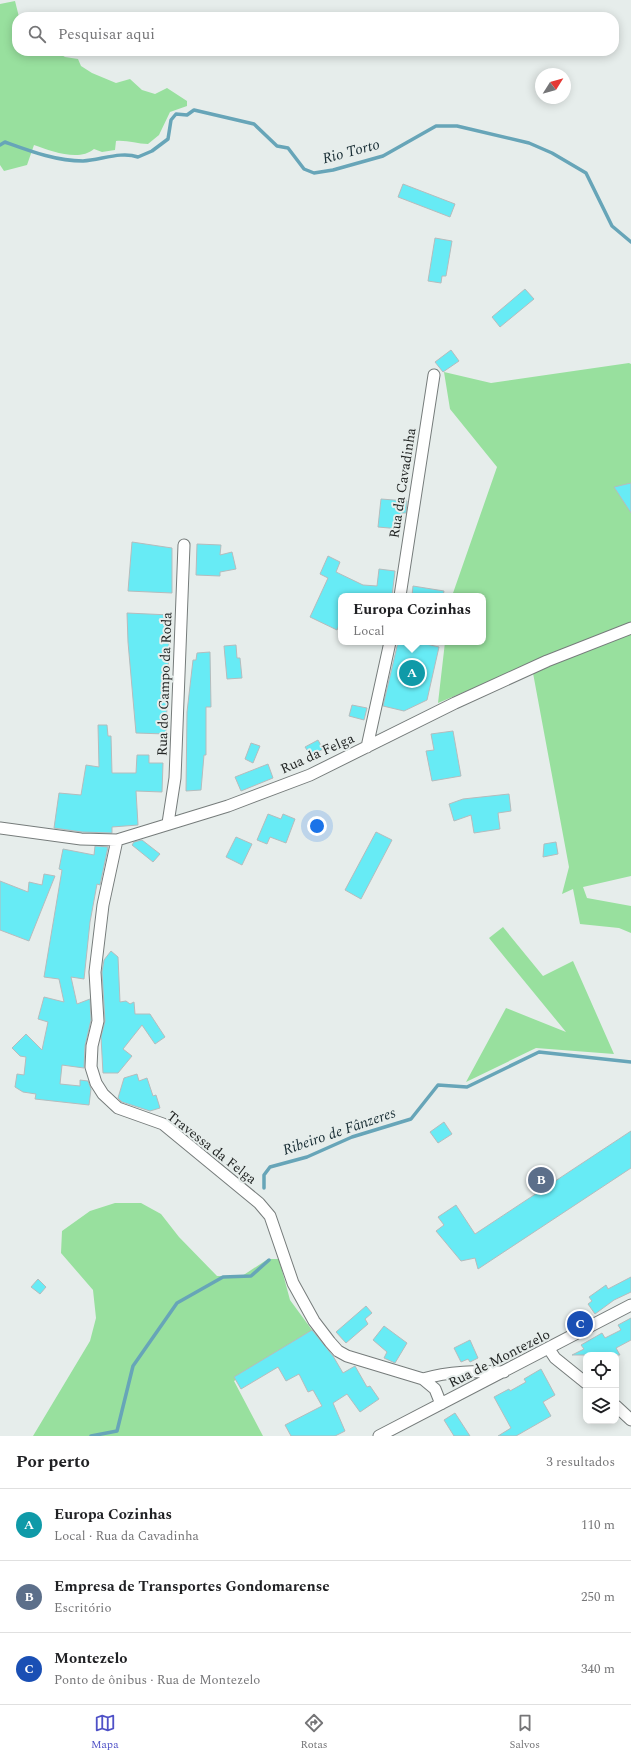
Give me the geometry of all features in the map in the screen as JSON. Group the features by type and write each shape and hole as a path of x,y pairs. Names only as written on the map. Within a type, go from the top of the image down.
{"street":[{"name":"Rua da Cavadinha","path":"400,593 434,375"},
{"name":"Rua do Campo da Roda","path":"168,823 175,778 184,545"},
{"name":"Rua da Felga","path":"0,828 81,839 117,840 168,823 228,806 296,780 547,661 631,628"},
{"path":"367,747 389,645"},
{"name":"Travessa da Felga","path":"117,840 103,905 95,972 98,1021 92,1046 91,1067 96,1083 103,1094 118,1108 163,1124 259,1203 270,1216 293,1283 314,1321 338,1352 423,1380 435,1389 441,1404"},
{"name":"Rua de Montezelo","path":"379,1436 549,1349 631,1305"},
{"path":"549,1349 555,1358 583,1381"},
{"path":"423,1380 436,1375 478,1371 504,1372"},
{"path":"619,1409 631,1420"}],"green space":[{"path":"15,1 18,12 12,12 12,56 63,56 78,59 81,66 92,73 116,83 130,79 142,90 155,94 167,88 187,101 187,106 170,112 159,135 148,144 116,141 115,150 102,152 94,149 81,155 65,154 34,145 27,165 4,171 0,165 0,4"},
{"path":"629,363 631,364 631,876 583,887 587,898 631,906 631,933 619,928 580,924 573,889 562,894 569,867 533,673 524,667 438,703 445,645 486,645 486,593 453,593 497,467 450,409 444,372 491,383"},
{"path":"503,927 543,976 573,961 614,1054 536,1048 466,1082 506,1008 566,1032 489,938"},
{"path":"115,1203 141,1203 161,1214 179,1237 217,1276 242,1276 268,1259 279,1259 290,1300 312,1330 234,1381 263,1436 33,1436 90,1341 96,1318 93,1290 61,1253 62,1231 90,1211"}],"building":[{"path":"403,184 455,204 450,217 398,197"},
{"path":"435,238 452,241 446,276 442,276 441,283 428,281"},
{"path":"525,289 534,299 500,327 492,317"},
{"path":"451,350 459,361 443,372 435,362"},
{"path":"631,483 631,513 614,487"},
{"path":"381,499 407,501 406,513 402,513 400,529 378,527"},
{"path":"132,542 172,548 172,593 128,591"},
{"path":"197,544 221,545 220,555 232,552 236,569 220,572 220,576 196,575"},
{"path":"328,556 340,562 336,572 363,585 377,586 379,569 395,571 392,593 338,593 337,630 310,617 328,578 320,574"},
{"path":"413,586 444,591 444,593 412,593"},
{"path":"127,613 170,615 166,734 136,733"},
{"path":"236,645 237,658 240,658 242,678 227,679 224,646"},
{"path":"397,645 430,645 439,647 427,700 404,711 383,706"},
{"path":"210,652 211,707 206,707 206,755 204,755 201,790 186,791 187,712 193,660 196,660 197,653"},
{"path":"352,705 367,708 364,720 349,716"},
{"path":"98,725 107,725 108,736 111,736 112,773 136,773 137,755 149,755 149,763 163,763 162,792 136,791 138,825 112,827 112,833 82,832 54,828 59,793 81,795 86,765 99,767"},
{"path":"453,731 461,776 432,781 426,751 434,750 431,734"},
{"path":"318,740 323,749 311,756 305,747"},
{"path":"251,743 260,746 253,763 245,759"},
{"path":"268,764 273,778 241,791 235,777"},
{"path":"509,794 511,811 498,813 500,829 474,833 471,815 454,821 449,804 463,799"},
{"path":"268,814 281,819 283,814 295,819 286,843 270,837 267,844 257,840"},
{"path":"376,832 392,840 361,899 345,890"},
{"path":"236,837 252,844 242,865 226,857"},
{"path":"142,840 160,854 153,862 132,845 134,842"},
{"path":"556,842 558,854 543,857 544,844"},
{"path":"95,846 108,847 100,885 97,884 90,922 84,979 71,977 77,1004 90,999 91,1020 85,1046 84,1068 62,1065 60,1084 80,1086 80,1080 88,1081 91,1089 89,1105 35,1099 36,1094 23,1092 15,1087 17,1074 24,1075 26,1057 20,1056 12,1048 26,1034 42,1050 48,1022 38,1019 44,997 64,1002 59,979 44,977 62,870 59,869 63,849 94,855"},
{"path":"44,874 55,876 29,941 0,930 0,881 28,892 29,882 42,885"},
{"path":"111,951 118,957 120,1002 126,1001 130,1004 134,1002 135,1014 150,1014 165,1037 155,1044 142,1025 123,1049 132,1056 118,1073 103,1073 101,1037 105,1021 102,972 104,960"},
{"path":"137,1074 139,1081 147,1078 153,1096 156,1095 160,1108 150,1111 122,1102 118,1098 124,1078"},
{"path":"444,1122 452,1134 438,1143 430,1132"},
{"path":"631,1131 631,1168 478,1269 475,1258 461,1261 436,1231 444,1225 438,1217 456,1205 475,1234"},
{"path":"631,1277 631,1292 614,1300 595,1314 588,1304 592,1301 589,1297 606,1285 608,1289"},
{"path":"38,1279 46,1287 40,1294 31,1287"},
{"path":"366,1306 372,1313 365,1319 368,1324 346,1343 336,1332"},
{"path":"631,1318 631,1340 616,1348 618,1352 583,1352 583,1355 572,1355 584,1349 581,1345 602,1333 605,1338 621,1330 618,1325"},
{"path":"384,1326 407,1343 395,1363 384,1358 387,1352 373,1340"},
{"path":"312,1330 333,1356 343,1373 355,1366 367,1387 370,1386 379,1399 360,1412 347,1394 333,1403 345,1431 335,1436 291,1436 285,1425 322,1406 313,1390 308,1392 299,1374 286,1381 278,1367 241,1389 234,1377"},
{"path":"470,1340 478,1358 470,1362 468,1359 461,1362 454,1348"},
{"path":"541,1369 555,1395 543,1402 551,1416 516,1436 498,1436 511,1428 494,1397 509,1389 510,1391 526,1382 524,1379"},
{"path":"455,1413 470,1436 454,1436 444,1420"}],"waterway":[{"name":"Rio Torto","path":"0,145 5,142 43,155 73,161 125,155 138,157 152,151 168,139 171,120 176,114 187,115 194,110 254,124 277,146 288,148 304,169 314,173 333,170 383,156 436,126 457,126 529,143 552,153 586,173 612,226 631,242"},
{"name":"Ribeiro de Fânzeres","path":"264,1188 264,1175 270,1167 307,1157 352,1137 411,1119 438,1085 467,1087 539,1052 631,1062"},
{"name":"Ribeiro de Fânzeres","path":"91,1436 117,1431 133,1366 177,1303 223,1277 251,1276 269,1260"}],"place":[{"name":"Europa Cozinhas","path":"412,673"},
{"name":"Empresa de Transportes Gondomarense","path":"541,1180"},
{"name":"Montezelo","path":"580,1324"}]}
